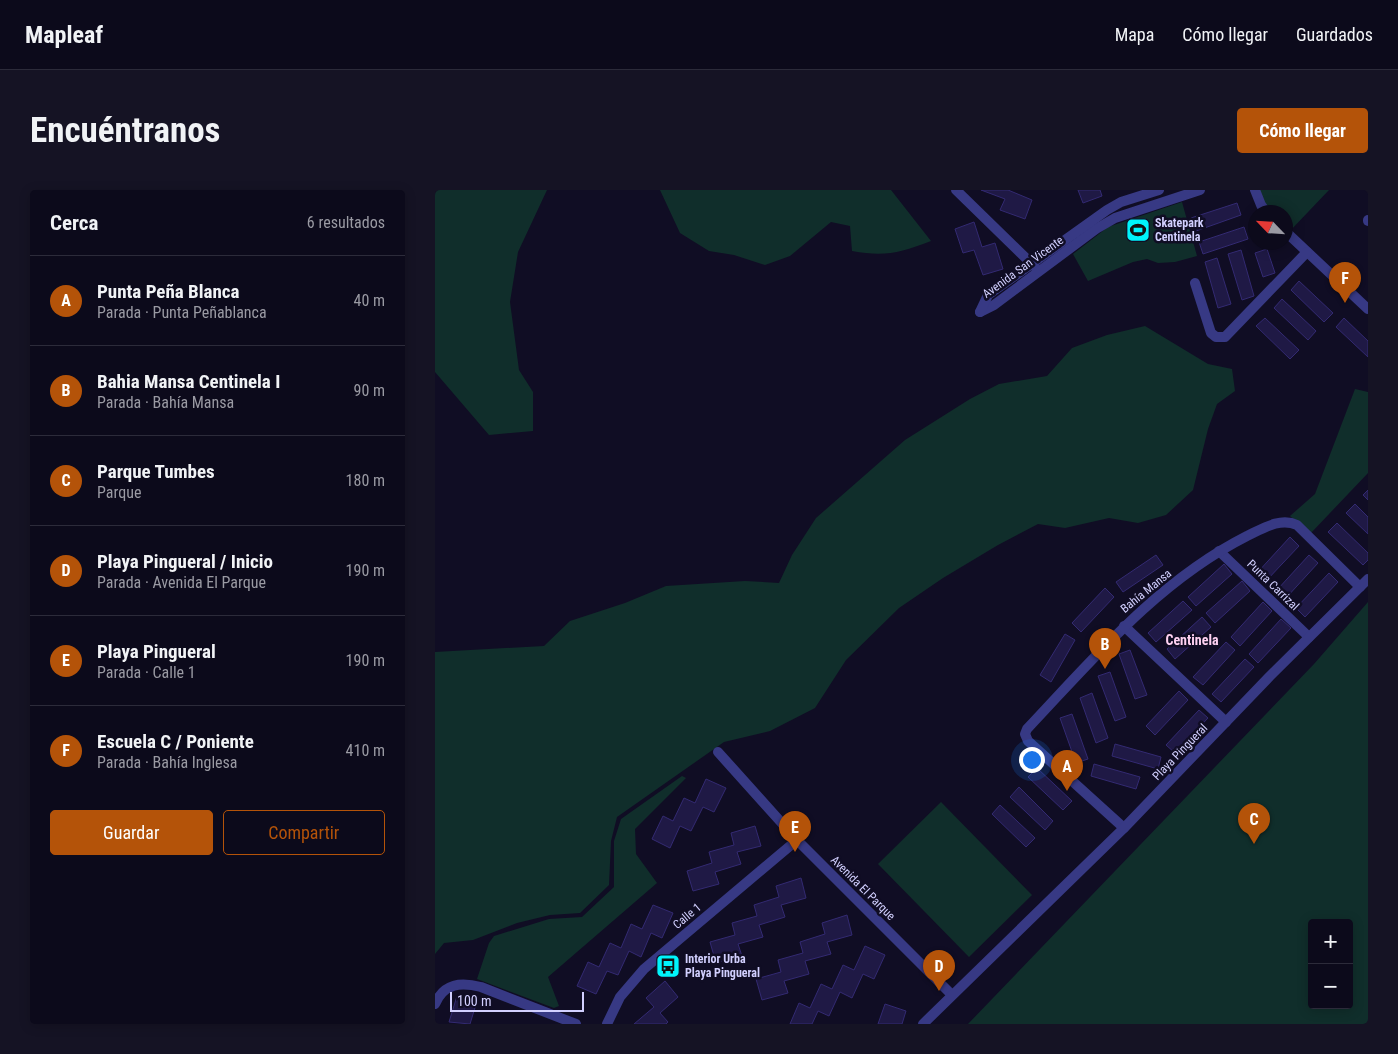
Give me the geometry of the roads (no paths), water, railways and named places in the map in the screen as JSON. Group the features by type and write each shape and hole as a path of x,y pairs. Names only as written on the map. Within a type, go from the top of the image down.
{"street":[{"path":"956,190 1039,271"},
{"path":"1125,190 1133,198"},
{"name":"Avenida San Vicente","path":"1159,190 1133,198 1107,210 988,295 980,312 994,305 1096,229 1115,218 1200,190"},
{"path":"1255,190 1261,205"},
{"path":"1293,239 1368,309"},
{"path":"1195,283 1211,333 1216,337 1225,337 1307,252"},
{"name":"Bahía Mansa","path":"1124,828 1028,741 1025,734 1027,729 1124,626 1219,550 1259,530 1287,521 1297,525 1360,587"},
{"name":"Punta Carrizal","path":"1219,550 1309,637"},
{"name":"Playa Pingueral","path":"923,1024 1124,828 1309,637 1368,579"},
{"path":"1124,626 1226,722"},
{"name":"Avenida El Parque","path":"718,752 797,840 952,995"},
{"name":"Calle 1","path":"607,1024 621,998 644,969 797,840"},
{"path":"435,1004 440,993 448,986 468,984 481,986 576,1024"}],"place":[{"name":"Skatepark Centinela","path":"1138,230"},
{"name":"Escuela C / Poniente","path":"1345,303"},
{"name":"Bahia Mansa Centinela I","path":"1105,669"},
{"name":"Punta Peña Blanca","path":"1067,791"},
{"name":"Parque Tumbes","path":"1254,844"},
{"name":"Playa Pingueral","path":"795,852"},
{"name":"Interior Urba Playa Pingueral","path":"668,966"},
{"name":"Playa Pingueral / Inicio","path":"939,991"}],"district":[{"name":"Centinela","path":"1192,640"}]}
